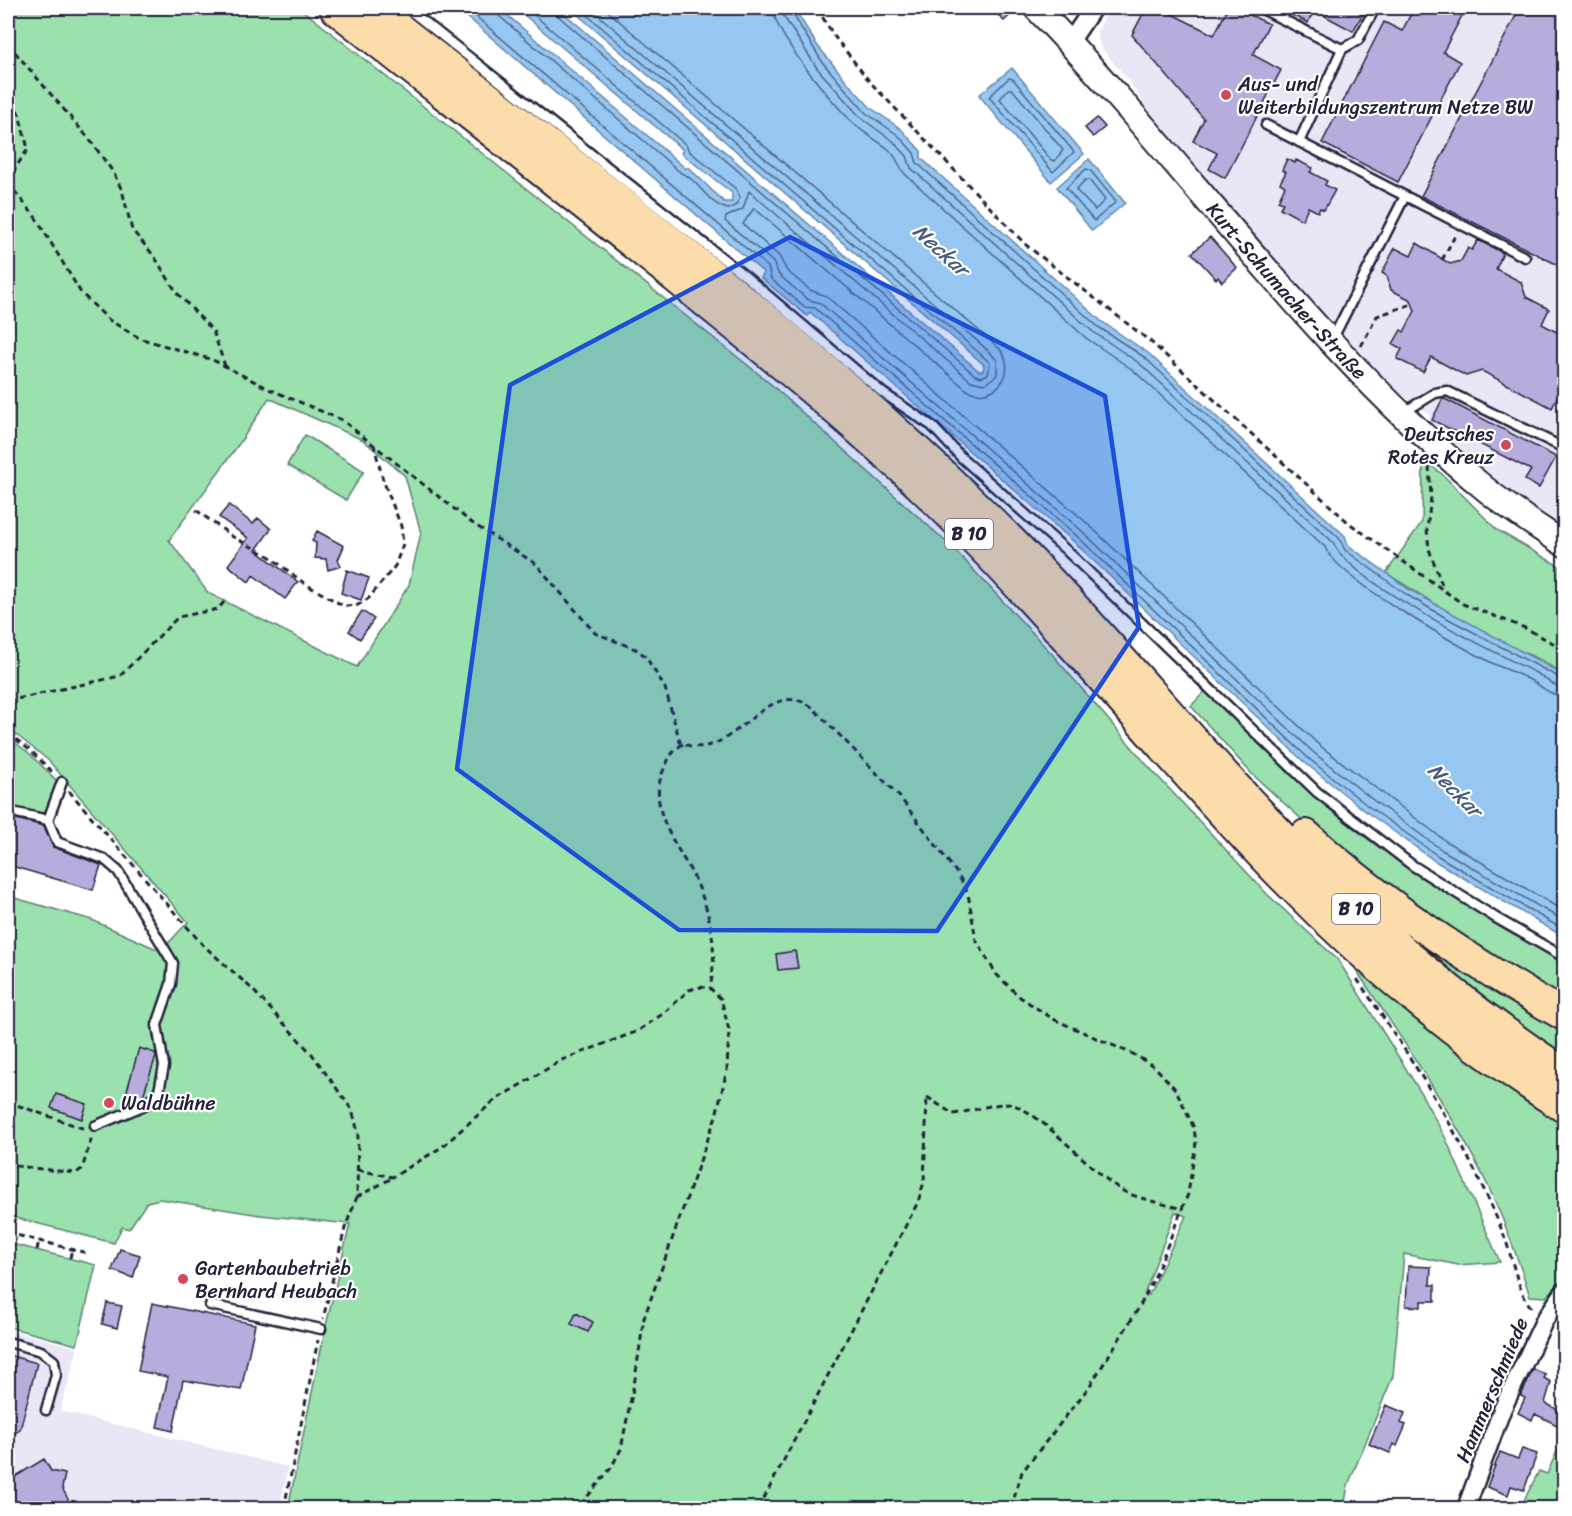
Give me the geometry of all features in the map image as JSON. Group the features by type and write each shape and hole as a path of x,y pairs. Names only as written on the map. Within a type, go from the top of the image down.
{"highway":[{"name":"B 10","path":"335,8 746,333 867,438 926,491 1039,605 1221,809 1336,929 1460,1034 1564,1107"},
{"name":"B 10","path":"374,8 699,265 882,419 998,528 1261,814 1376,927 1489,1022 1564,1073"},
{"path":"1173,717 1322,850 1382,898 1487,969 1564,1015"}],"street":[{"name":"Kurt-Schumacher-Straße","path":"1036,8 1070,42 1274,279 1401,413 1484,488 1564,544"},
{"path":"1070,42 1093,8"},
{"name":"Hammerschmiede","path":"1466,1509 1502,1410 1545,1319 1564,1292"}],"lane":[{"path":"1260,8 1342,49"},
{"path":"1299,142 1342,49 1358,40 1375,8"},
{"path":"411,9 745,276 883,393 932,426 957,453 1090,572 1317,792 1412,865 1496,918 1564,957"},
{"path":"1266,125 1525,257"},
{"path":"1331,341 1405,196"},
{"path":"1401,413 1435,393 1447,391 1564,448"},
{"path":"62,782 48,820 57,842 104,859 118,871 173,963 171,984 157,1025 164,1066 159,1091 145,1105 95,1126"},
{"path":"8,811 48,820"},
{"path":"210,1305 321,1329"},
{"path":"8,1342 41,1351 54,1361 56,1375 46,1410"}],"path":[{"path":"817,8 834,36 870,82 1026,245 1150,342 1349,523 1463,604 1525,628 1553,644 1564,654"},
{"path":"8,44 90,140 113,172 122,190 132,230 154,256 177,293 213,331 225,366"},
{"path":"8,91 19,114 28,149 8,181 36,218 81,293 109,320 149,343 200,355 271,390 336,416 374,443 472,523 536,564 595,633 642,653 662,680 677,738 683,744 697,746 728,737 765,708 783,700 800,701 817,711 898,796 955,869 966,889 979,946 1003,981 1030,1004 1053,1019 1149,1063 1172,1084 1192,1121 1196,1138 1190,1189 1183,1209 1140,1306 1089,1387 1022,1472 1011,1509"},
{"path":"1442,260 1461,224"},
{"path":"1352,363 1377,316 1412,304"},
{"path":"1430,441 1428,480 1431,497 1427,530 1430,549 1442,587"},
{"path":"196,510 233,537 268,556 304,584 347,607 358,605 369,598 395,566 403,544 401,526 383,480 374,443"},
{"path":"8,701 120,676 178,617 218,609 225,601"},
{"path":"8,733 32,751 62,782 181,921 211,953 252,989 312,1054 350,1105 356,1120 358,1170 393,1177"},
{"path":"683,744 671,753 661,775 660,803 667,831 700,891 712,928 714,966 710,988"},
{"path":"8,870 12,871 14,867"},
{"path":"1355,976 1421,1076 1467,1153 1492,1205 1526,1301 1545,1319"},
{"path":"357,1197 442,1147 495,1100 574,1054 638,1031 664,1013 688,990 700,987 710,988 721,999 729,1030 728,1060 719,1106 703,1157 644,1318 636,1379 621,1449 611,1468 578,1509"},
{"path":"759,1509 918,1202 924,1182 927,1097 953,1114 1009,1104 1022,1110 1060,1137 1095,1171 1125,1192 1183,1209"},
{"path":"8,1102 83,1129 95,1126"},
{"path":"8,1157 17,1166 76,1173 82,1169 95,1126"},
{"path":"8,1233 87,1253"},
{"path":"37,1250 39,1241"},
{"path":"70,1258 72,1249"}],"highlighted area":[{"path":"790,237 1105,396 1139,627 937,931 679,930 457,769 510,385"}],"shaded area":[{"path":"1109,8 1564,8 1564,526 1516,495 1431,426 1429,414 1401,394 1373,367 1271,257 1152,116 1129,81 1100,46 1097,32"},
{"path":"8,1330 78,1348 60,1411 288,1467 280,1508 8,1508"}],"green space":[{"path":"8,8 300,8 765,379 953,548 1053,655 1148,766 1267,894 1338,960 1418,1088 1445,1137 1500,1262 1458,1265 1404,1254 1393,1376 1348,1485 1344,1508 288,1508 325,1330 350,1224 260,1215 160,1199 147,1202 129,1229 122,1227 114,1243 8,1216 8,896 92,920 161,951 188,922 48,760 8,728","holes":["269,398 363,440 405,476 421,533 409,585 357,667 208,593 169,540 241,441","1175,1212 1186,1216 1149,1295 1145,1292"]},
{"path":"305,435 364,471 346,500 287,465"},
{"path":"1423,460 1442,474 1497,530 1564,569 1564,675 1541,660 1505,644 1446,611 1386,573 1422,522"},
{"path":"1206,690 1306,789 1368,839 1450,896 1564,962 1564,1004 1505,969 1334,849 1251,773 1191,706"},
{"path":"8,737 30,754 57,781 49,808 42,813 8,806"},
{"path":"1342,877 1564,1024 1564,1061 1486,1006"},
{"path":"1352,964 1564,1125 1564,1278 1546,1297 1530,1296 1500,1213 1473,1157 1424,1073"},
{"path":"8,1243 96,1265 77,1345 8,1327"},
{"path":"1564,1435 1564,1503 1562,1508 1520,1508 1539,1471 1547,1474"}],"water":[{"name":"Neckar","path":"457,8 499,8 685,168 689,168 724,202 732,202 732,193 681,153 683,150 516,8 558,8 979,371 983,371 984,365 973,355 570,8 794,8 817,45 849,84 871,108 901,129 921,151 921,158 1101,321 1148,353 1345,536 1348,545 1410,590 1564,675 1564,937 1435,861 1364,810 1304,762 1073,541 810,312 807,316 761,278 764,273"},
{"path":"1012,68 1084,154 1051,182 979,95"},
{"path":"1089,159 1125,203 1092,231 1057,187"}],"building":[{"path":"991,8 1018,8 1004,21"},
{"name":"Aus- und Weiterbildungszentrum Netze BW","path":"1146,8 1160,8 1214,35 1228,8 1236,8 1269,24 1253,55 1281,70 1225,178 1209,169 1217,153 1193,141 1204,119 1132,35"},
{"path":"1279,8 1366,8 1353,31 1314,10 1308,23"},
{"path":"1414,8 1466,8 1443,52 1460,62 1398,182 1322,143 1384,22 1402,31"},
{"path":"1520,8 1564,8 1564,268 1421,196"},
{"path":"1097,118 1105,127 1093,137 1085,128"},
{"path":"1287,159 1295,163 1296,160 1313,168 1310,172 1327,181 1325,185 1335,190 1324,210 1320,208 1318,212 1308,207 1302,220 1280,208 1283,203 1278,201 1285,186 1280,183 1286,172 1282,170"},
{"path":"1210,237 1237,268 1222,282 1218,277 1216,279 1192,253"},
{"path":"1478,240 1503,253 1496,269 1521,282 1526,297 1549,309 1542,324 1564,336 1564,383 1552,408 1482,371 1466,376 1431,357 1423,372 1397,359 1402,349 1393,344 1401,330 1404,332 1415,311 1411,300 1391,290 1387,276 1382,273 1395,248 1411,256 1417,243 1450,264 1461,261 1468,248 1472,250"},
{"path":"1443,398 1556,457 1539,488 1525,480 1531,470 1432,420"},
{"path":"229,505 253,524 258,518 271,529 256,550 298,582 285,599 253,575 249,582 228,565 248,538 219,517"},
{"path":"317,531 344,546 338,560 341,566 328,570 326,559 315,558 316,543 312,541"},
{"path":"347,570 369,578 361,600 341,593"},
{"path":"362,611 374,619 360,639 349,631"},
{"path":"8,817 44,826 53,847 101,865 93,890 8,865"},
{"path":"795,951 798,968 778,970 776,954"},
{"path":"139,1048 155,1053 156,1056 142,1099 126,1094"},
{"path":"56,1094 87,1104 82,1119 51,1108"},
{"path":"120,1249 140,1255 133,1278 112,1270"},
{"path":"1408,1266 1431,1267 1430,1285 1435,1285 1435,1301 1421,1301 1421,1307 1406,1306"},
{"path":"107,1303 122,1306 117,1328 102,1324"},
{"path":"152,1303 255,1324 241,1390 183,1380 173,1431 157,1427 168,1377 138,1371"},
{"path":"576,1313 593,1322 588,1332 571,1324"},
{"path":"8,1355 37,1363 20,1430 8,1437"},
{"path":"1533,1369 1546,1375 1544,1378 1551,1382 1545,1403 1564,1413 1559,1426 1535,1414 1532,1420 1518,1413 1525,1398 1521,1396"},
{"path":"1386,1405 1405,1413 1401,1423 1406,1425 1397,1446 1394,1444 1390,1453 1369,1444"},
{"path":"1522,1449 1537,1454 1524,1490 1511,1486 1508,1495 1487,1487 1500,1452 1518,1459"},
{"path":"44,1459 51,1471 65,1474 62,1488 68,1499 66,1509 8,1509 8,1481"}],"place":[{"name":"Aus- und Weiterbildungszentrum Netze BW","path":"1226,95"},
{"name":"Deutsches Rotes Kreuz","path":"1506,445"},
{"name":"Waldbühne","path":"109,1103"},
{"name":"Gartenbaubetrieb Bernhard Heubach","path":"183,1279"}]}
